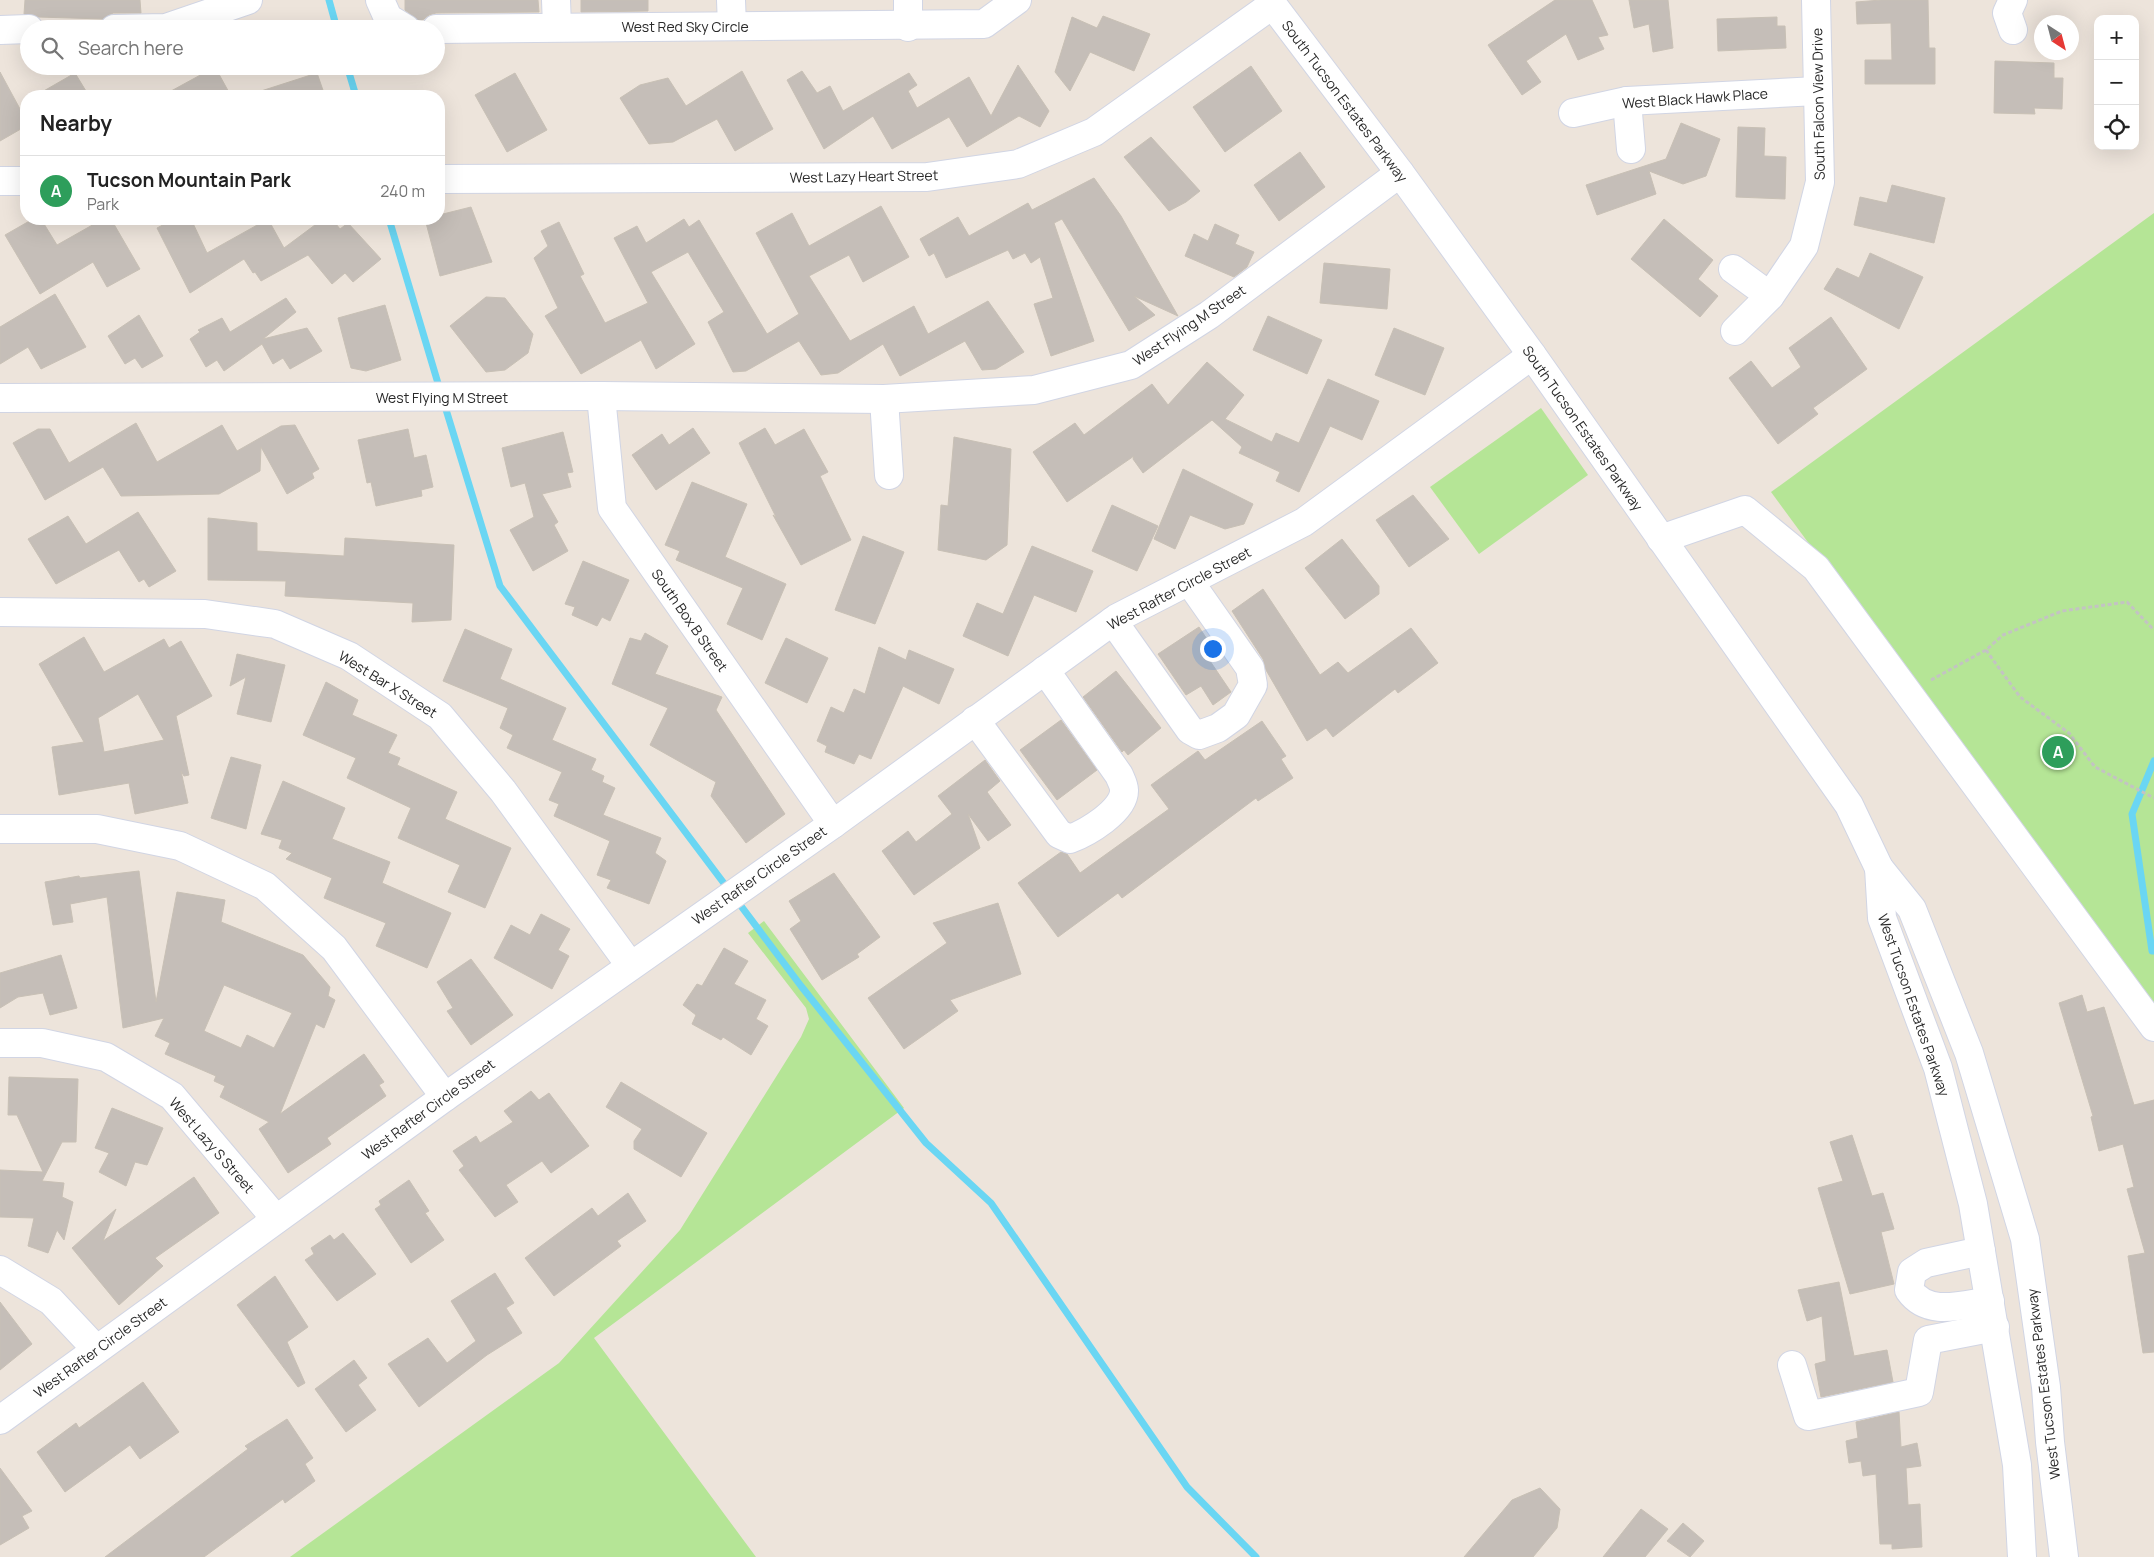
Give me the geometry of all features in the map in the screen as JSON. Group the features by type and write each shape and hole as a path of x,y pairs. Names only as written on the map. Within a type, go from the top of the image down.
{"street":[{"path":"189,20 248,0"},
{"path":"380,0 388,18 391,20"},
{"name":"West Red Sky Circle","path":"445,28 557,13 908,13 984,24 1017,0"},
{"name":"South Falcon View Drive","path":"1736,331 1770,296 1804,246 1820,182 1816,0"},
{"path":"2013,0 2007,13 2013,30"},
{"name":"South Tucson Estates Parkway","path":"1270,3 1400,173 1532,355 1849,805 1879,868"},
{"name":"West Lazy Heart Street","path":"445,179 927,177 1018,164 1094,132 1270,3"},
{"path":"0,30 20,30"},
{"name":"West Black Hawk Place","path":"1573,112 1628,100 1817,90"},
{"path":"1628,100 1631,149"},
{"name":"West Flying M Street","path":"0,398 601,396 884,399 1034,390 1131,365 1209,315 1400,173"},
{"path":"0,181 20,181"},
{"path":"1733,269 1770,296"},
{"name":"West Rafter Circle Street","path":"0,1420 445,1097 833,824 1113,621 1304,522 1532,355"},
{"name":"South Box B Street","path":"601,396 612,508 833,824"},
{"path":"884,399 889,475"},
{"path":"1661,539 1745,510 1816,568 2154,1027"},
{"path":"1113,621 1190,730 1199,735 1218,728 1236,714 1244,703 1253,686 1250,668 1189,581"},
{"name":"West Bar X Street","path":"0,612 214,616 275,624 349,656 440,716 503,792 630,965"},
{"path":"975,720 1059,834 1070,839 1084,833 1103,820 1123,798 1124,790 1119,775 1045,670"},
{"path":"0,828 97,829 180,846 266,886 334,948 445,1097"},
{"name":"West Tucson Estates Parkway","path":"1879,868 1882,918 1938,1068 1972,1204 2017,1465 2022,1557"},
{"name":"West Tucson Estates Parkway","path":"1879,868 1912,909 1969,1053 2025,1239 2046,1387 2050,1442 2064,1557"},
{"name":"West Lazy S Street","path":"0,1043 42,1043 106,1057 172,1096 276,1219"},
{"path":"1981,1251 1926,1263 1912,1272 1909,1290 1917,1302 1937,1308 1992,1314"},
{"path":"0,1270 52,1301 96,1349"},
{"path":"1792,1365 1808,1416 1919,1392 1928,1340 1992,1314"},
{"path":"2004,1391 2046,1387"}],"path":[{"path":"1909,692 1986,650 2003,635 2062,611 2128,602 2154,630"},
{"path":"1986,650 2020,698 2068,733 2095,768 2154,798"}],"green space":[{"path":"2154,213 2154,1013 1771,492"},
{"path":"1541,408 1588,475 1479,554 1430,487"},
{"path":"764,921 904,1108 594,1338 756,1557 290,1557 559,1363 680,1230 801,1037 809,1019 806,1008 748,933"}],"building":[{"path":"25,0 140,0 141,13 113,13 103,19 38,17 24,14"},
{"path":"405,0 538,0 539,12 436,13 423,20 418,20 405,10"},
{"path":"581,0 648,0 648,11 581,12"},
{"path":"1555,0 1592,0 1608,35 1598,37 1604,49 1578,60 1566,34 1526,61 1541,82 1522,95 1488,45"},
{"path":"1629,0 1668,0 1673,48 1653,52 1649,24 1634,28"},
{"path":"1928,0 1929,48 1935,48 1935,84 1865,84 1865,60 1892,60 1891,23 1857,24 1856,2"},
{"path":"1103,16 1150,34 1134,71 1090,52 1070,91 1055,72 1072,17 1097,28"},
{"path":"1777,17 1777,26 1785,26 1786,48 1718,51 1717,19"},
{"path":"1995,61 2054,63 2054,78 2063,78 2062,109 2034,108 2035,114 1994,113"},
{"path":"1018,65 1049,111 1040,127 1019,116 967,147 949,117 892,149 873,116 824,149 787,80 802,71 817,93 830,86 843,111 909,73 917,85 908,91 917,108 969,77 991,116"},
{"path":"1251,66 1282,111 1225,152 1193,107"},
{"path":"742,71 773,129 735,151 717,119 673,142 649,144 620,98 640,85 668,78 686,106"},
{"path":"0,72 20,109 20,129 0,141"},
{"path":"515,73 547,130 507,152 475,95"},
{"path":"72,75 76,75 85,90 45,90"},
{"path":"200,75 219,75 228,90 173,90"},
{"path":"311,75 318,75 323,90 264,90"},
{"path":"1681,123 1720,139 1706,176 1683,184 1649,171 1656,194 1597,215 1586,185 1666,159"},
{"path":"1738,127 1765,128 1764,156 1786,157 1785,199 1736,197"},
{"path":"1151,137 1200,191 1186,202 1169,211 1124,157"},
{"path":"1300,152 1325,187 1279,221 1254,185"},
{"path":"1094,178 1121,216 1178,316 1134,296 1155,315 1129,331 1062,219 1054,223 1094,341 1051,356 1034,304 1053,298 1040,257 1031,263 1025,253 1013,259 1008,250 946,278 934,253 929,256 920,239 958,217 969,236 1028,203 1032,210"},
{"path":"1892,185 1945,198 1934,243 1854,225 1860,197 1887,203"},
{"path":"881,206 909,257 863,282 849,255 809,276 850,341 914,306 928,334 988,301 1024,352 996,369 982,370 965,341 900,376 883,344 838,373 821,375 799,341 746,371 733,372 708,322 724,312 688,252 651,272 695,344 656,369 641,340 581,374 545,316 558,308 534,258 548,246 541,231 559,222 584,274 580,276 605,323 648,303 614,238 637,226 646,243 684,219 689,227 699,220 767,334 799,314 756,233 792,213 809,246"},
{"path":"471,207 492,262 440,276 427,225 445,225 445,214"},
{"path":"1664,219 1713,260 1698,279 1718,296 1700,317 1631,259"},
{"path":"1215,224 1239,235 1235,244 1254,252 1247,267 1234,277 1185,256 1194,234 1208,241"},
{"path":"22,225 45,225 57,245 92,225 114,225 140,269 107,287 93,262 40,294 5,235"},
{"path":"163,225 194,225 207,253 257,225 271,225 284,248 315,225 337,225 340,229 345,225 350,225 381,259 353,282 345,273 332,284 308,255 261,281 244,259 190,293 157,228"},
{"path":"1870,253 1923,277 1899,329 1824,289 1837,268 1859,278"},
{"path":"1324,263 1390,269 1387,309 1320,303"},
{"path":"55,294 86,347 41,369 28,347 0,364 0,327"},
{"path":"486,297 505,298 533,334 528,353 505,370 486,372 450,326"},
{"path":"286,298 296,312 263,339 307,328 322,351 290,369 283,358 273,364 262,344 224,371 217,360 206,367 190,339 200,332 198,330 222,318 230,332"},
{"path":"385,305 401,360 366,371 351,368 338,318"},
{"path":"139,315 163,356 142,368 135,358 125,364 108,336"},
{"path":"1268,316 1322,340 1307,374 1253,350"},
{"path":"1831,317 1867,369 1813,408 1818,414 1778,444 1729,378 1751,361 1772,388 1801,367 1789,348"},
{"path":"1394,328 1444,348 1425,395 1375,375"},
{"path":"1207,362 1244,395 1225,419 1272,442 1276,433 1299,443 1328,379 1379,401 1362,440 1330,426 1299,492 1276,481 1280,472 1239,453 1242,447 1212,420 1143,473 1133,459 1134,456 1067,502 1033,452 1075,423 1084,435 1152,384 1168,405"},
{"path":"136,423 157,462 222,425 237,451 281,426 295,425 319,469 312,473 314,478 287,494 261,447 260,471 219,494 121,496 103,467 45,500 13,443 38,429 50,429 69,463"},
{"path":"693,428 710,453 656,490 632,455 662,434 669,445"},
{"path":"765,428 775,445 804,429 828,472 820,476 851,540 801,565 773,515 776,517 739,443"},
{"path":"408,429 414,458 426,455 433,487 421,490 422,496 376,506 371,482 367,483 358,440"},
{"path":"563,432 573,472 567,473 571,487 542,494 558,522 554,525 568,551 533,571 510,530 534,517 525,483 511,487 502,448"},
{"path":"954,437 1011,449 1007,545 986,560 938,550 941,505 948,506"},
{"path":"1183,469 1253,504 1244,524 1225,529 1190,515 1175,549 1154,539"},
{"path":"692,482 747,504 725,557 786,584 762,640 727,624 743,588 676,560 680,551 665,545"},
{"path":"1413,495 1449,539 1409,567 1376,520"},
{"path":"1112,505 1158,526 1137,571 1092,551"},
{"path":"138,512 176,571 149,587 144,579 139,582 119,550 56,584 28,539 68,516 86,544"},
{"path":"208,518 257,523 257,551 344,556 345,538 454,545 451,620 412,622 413,603 285,596 286,581 208,580"},
{"path":"863,536 904,552 875,624 835,610"},
{"path":"1342,539 1379,586 1379,594 1345,619 1305,568"},
{"path":"1032,546 1093,571 1076,612 1034,595 1008,656 963,636 977,603 1003,614"},
{"path":"583,561 629,580 610,621 602,617 597,626 572,615 575,607 565,604"},
{"path":"1263,589 1320,675 1338,662 1348,673 1411,628 1438,663 1398,693 1395,689 1333,737 1326,728 1307,741 1266,670 1263,659 1232,611"},
{"path":"1199,627 1216,653 1208,658 1231,692 1213,705 1201,686 1186,695 1158,654"},
{"path":"465,629 512,649 500,679 566,708 552,740 596,759 591,770 604,776 602,782 615,788 603,815 661,838 655,853 666,861 649,904 607,888 611,880 597,875 610,841 554,816 559,804 549,800 562,772 507,748 513,735 500,728 508,708 443,681"},
{"path":"645,633 668,646 655,674 722,697 716,710 785,814 746,843 711,796 716,782 650,745 668,708 612,684 630,638 641,641"},
{"path":"84,637 104,672 164,639 169,648 181,641 212,696 176,716 189,775 184,776 181,771 188,803 135,814 129,783 59,795 52,747 84,742 39,664","holes":["138,694 164,740 104,752 98,718"]},
{"path":"786,638 828,658 807,703 765,683"},
{"path":"879,647 906,660 909,650 954,669 939,704 903,686 871,759 859,754 854,764 825,752 827,746 817,741 831,707 844,713 854,689 865,694"},
{"path":"237,654 285,665 271,722 237,714 246,677 230,686"},
{"path":"1116,671 1161,728 1128,755 1124,750 1122,752 1083,697"},
{"path":"326,682 358,700 352,715 397,735 388,753 400,758 397,765 457,792 445,819 511,848 485,908 448,892 460,865 398,838 411,808 347,778 356,758 303,735"},
{"path":"1061,720 1097,770 1057,800 1020,750"},
{"path":"1262,721 1286,756 1281,759 1293,778 1258,801 1256,798 1122,898 1118,893 1058,937 1018,883 1061,852 1067,854 1080,873 1169,809 1151,785 1198,751 1205,760"},
{"path":"231,757 261,765 246,829 211,818"},
{"path":"985,760 1000,781 987,792 1011,825 988,841 968,814 980,848 914,895 882,851 908,831 916,842 952,814 938,796"},
{"path":"283,781 345,808 332,839 390,862 382,883 451,913 427,968 376,946 386,923 324,898 332,878 286,859 292,853 279,848 282,840 261,834"},
{"path":"139,871 156,1002 177,892 225,900 221,922 303,955 330,987 328,996 335,1000 324,1028 316,1024 280,1114 364,1054 384,1082 379,1085 386,1096 327,1138 331,1144 288,1173 259,1129 269,1122 220,1097 225,1086 214,1081 216,1076 165,1054 170,1043 155,1036 164,1018 123,1028 107,897 70,904 73,922 53,925 45,882 79,876 80,878","holes":["224,985 292,1013 274,1048 247,1035 241,1048 204,1031"]},
{"path":"834,873 880,937 857,954 859,957 822,980 790,929 801,921 789,901"},
{"path":"998,903 1021,974 950,1000 958,1011 904,1049 868,998 947,943 933,923"},
{"path":"541,914 570,929 558,950 569,956 552,989 494,958 511,925 530,935"},
{"path":"724,948 748,961 734,984 766,1000 756,1019 768,1026 751,1055 723,1037 721,1040 692,1024 696,1015 683,1005 697,984 702,986"},
{"path":"61,955 77,1008 50,1015 43,993 18,997 0,1008 0,973"},
{"path":"471,959 513,1015 471,1045 447,1011 453,1008 437,982"},
{"path":"2082,995 2087,1012 2104,1007 2134,1105 2154,1100 2154,1352 2143,1353 2128,1256 2145,1253 2127,1189 2134,1187 2123,1144 2099,1151 2091,1117 2093,1116 2059,1003"},
{"path":"9,1077 78,1079 76,1142 62,1142 42,1181 64,1183 62,1197 73,1202 64,1240 57,1230 48,1253 28,1246 34,1218 0,1217 0,1170 43,1172 17,1115 8,1115"},
{"path":"621,1082 707,1133 681,1177 634,1149 634,1141 642,1129 606,1107"},
{"path":"531,1091 539,1100 549,1093 589,1146 551,1173 542,1161 506,1185 518,1202 495,1217 459,1170 464,1166 453,1151 476,1136 480,1143 513,1122 504,1111"},
{"path":"112,1108 163,1128 147,1165 135,1162 126,1186 99,1172 109,1153 95,1148"},
{"path":"1852,1135 1872,1196 1883,1193 1894,1229 1881,1232 1894,1284 1850,1294 1818,1188 1843,1181 1830,1142"},
{"path":"194,1177 219,1213 155,1258 163,1266 119,1305 72,1248 116,1209 103,1241"},
{"path":"409,1180 429,1211 425,1213 444,1240 411,1263 375,1209 381,1205 379,1201"},
{"path":"628,1193 646,1221 617,1241 621,1246 554,1296 525,1258 592,1208 598,1216"},
{"path":"343,1233 376,1274 337,1301 305,1260 314,1254 311,1248 330,1235 334,1240"},
{"path":"495,1273 514,1303 506,1308 522,1333 487,1355 419,1407 388,1364 428,1338 447,1363 476,1341 451,1301"},
{"path":"275,1276 308,1327 287,1342 305,1383 298,1387 237,1305"},
{"path":"1839,1282 1854,1356 1887,1350 1893,1382 1821,1397 1815,1364 1826,1361 1822,1316 1807,1321 1798,1290"},
{"path":"0,1302 32,1344 0,1370"},
{"path":"354,1360 367,1378 358,1385 376,1410 346,1432 315,1389"},
{"path":"143,1382 179,1432 140,1459 130,1445 65,1492 37,1452 76,1423 79,1428"},
{"path":"1899,1412 1901,1447 1917,1443 1921,1466 1906,1468 1908,1505 1920,1504 1922,1547 1892,1549 1892,1544 1880,1544 1876,1474 1863,1476 1861,1461 1849,1463 1846,1441 1858,1438 1856,1422"},
{"path":"287,1419 313,1458 305,1464 315,1481 285,1503 283,1499 204,1557 105,1557 248,1449 245,1446"},
{"path":"0,1468 32,1511 22,1516 29,1528 0,1545"},
{"path":"1540,1488 1560,1509 1557,1528 1533,1557 1464,1557 1512,1500"},
{"path":"1641,1509 1668,1529 1645,1557 1603,1557"},
{"path":"1683,1523 1704,1541 1690,1557 1667,1541"}],"waterway":[{"path":"329,0 335,20"},
{"path":"350,75 354,90"},
{"path":"391,225 440,390"},
{"path":"444,403 500,586 729,890"},
{"path":"2154,761 2132,814 2152,951 2154,951"},
{"path":"735,898 801,986 926,1143 991,1203 1187,1487 1256,1557"}],"place":[{"name":"Tucson Mountain Park","path":"2058,752"}]}
